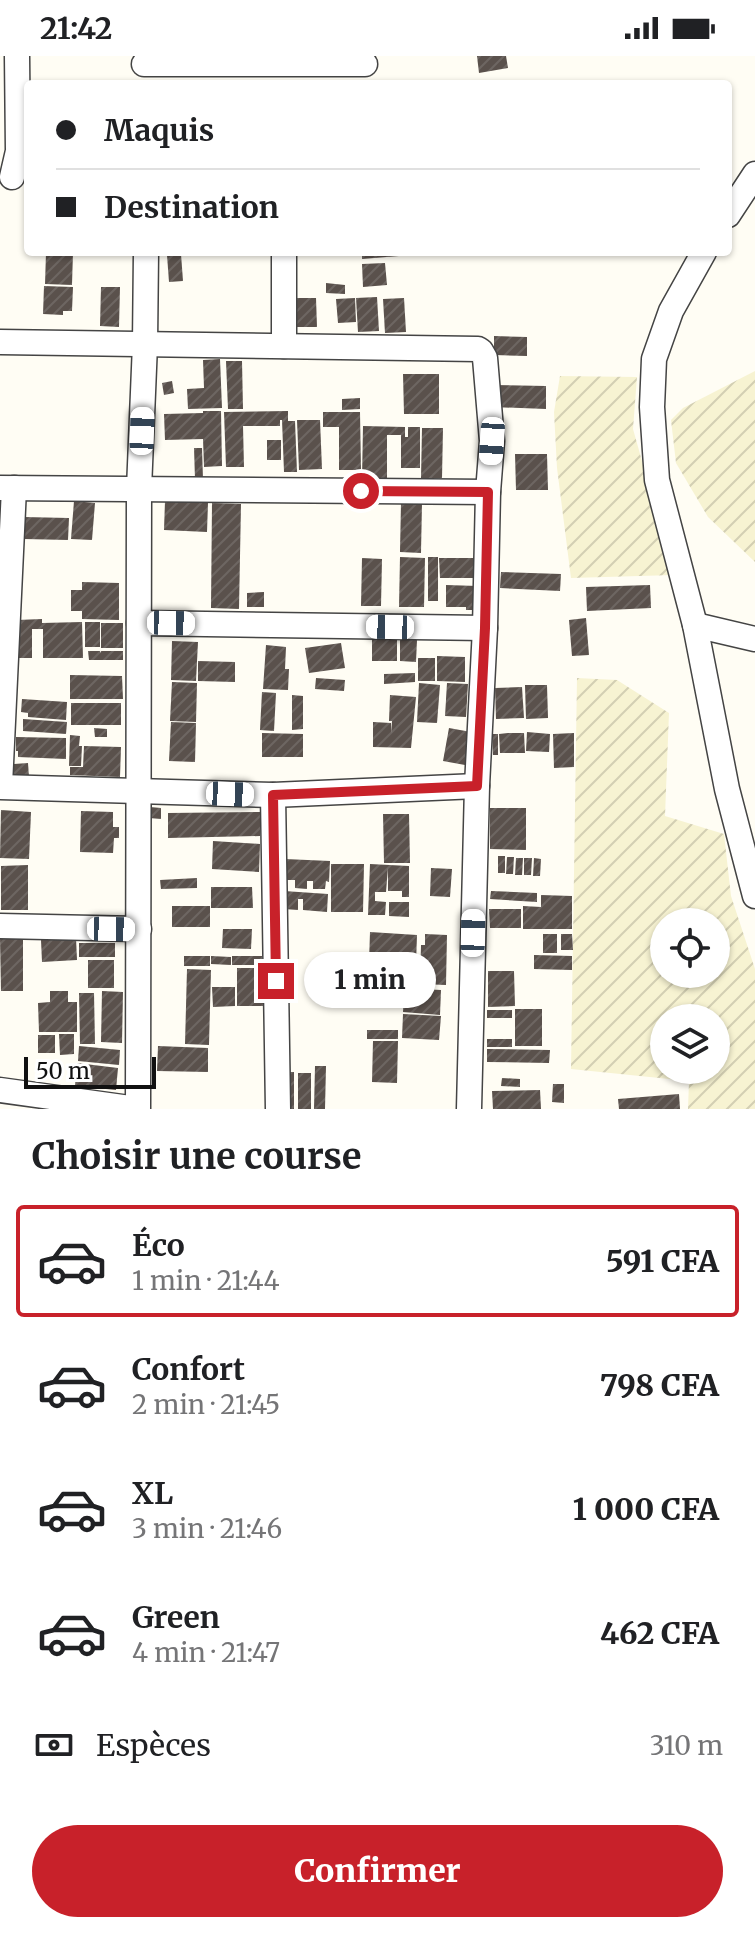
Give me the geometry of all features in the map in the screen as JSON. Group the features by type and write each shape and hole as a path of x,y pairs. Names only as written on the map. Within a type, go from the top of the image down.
{"street":[{"path":"12,177 18,151 17,56"},
{"path":"145,68 283,74 365,64"},
{"path":"732,209 755,174"},
{"path":"1,1096 138,1109 139,489 146,256"},
{"path":"284,256 284,346"},
{"path":"702,256 671,311 654,359 652,407 657,480 695,625 727,789 755,896"},
{"path":"0,342 481,351 485,358 492,441 477,786 469,1109"},
{"path":"477,786 273,795 0,786 7,488 488,492"},
{"path":"139,623 485,628"},
{"path":"695,625 755,639"},
{"path":"273,795 278,1109"},
{"path":"0,926 139,929"}],"shaded area":[{"path":"755,371 755,562 708,517 676,463 671,420 683,408"},
{"path":"560,376 637,377 633,429 674,575 571,578 557,468 554,412"},
{"path":"577,678 617,680 669,713 665,816 724,834 731,896 755,969 755,1109 688,1109 689,1084 730,1084 730,1004 650,1004 650,1077 571,1069"}],"building":[{"path":"477,56 506,56 508,68 479,73"},
{"path":"46,256 73,256 72,285 45,284"},
{"path":"167,256 181,256 183,281 169,282"},
{"path":"362,256 399,256 362,259"},
{"path":"385,263 387,285 363,287 362,264"},
{"path":"326,283 345,285 345,294 326,293"},
{"path":"44,286 73,287 72,311 63,311 63,315 43,314"},
{"path":"101,287 120,287 119,327 100,326"},
{"path":"377,297 379,331 358,332 356,298"},
{"path":"292,298 316,298 317,327 293,327"},
{"path":"355,298 356,322 338,323 336,299"},
{"path":"404,298 406,332 385,333 383,299"},
{"path":"494,336 527,337 527,356 494,355"},
{"path":"220,359 222,408 188,409 187,389 204,388 203,360"},
{"path":"226,361 242,361 243,409 228,409"},
{"path":"403,374 439,374 439,414 404,414"},
{"path":"172,381 174,393 164,395 162,383"},
{"path":"494,385 546,386 546,409 493,407"},
{"path":"360,398 360,409 342,410 342,399"},
{"path":"221,411 222,466 204,467 203,439 165,440 164,414"},
{"path":"288,411 288,421 295,421 297,472 284,472 282,420 280,426 243,426 244,467 226,467 224,412"},
{"path":"323,412 360,412 361,470 339,470 339,427 323,427"},
{"path":"297,420 320,420 322,469 299,470"},
{"path":"363,426 405,427 405,437 408,437 408,427 420,427 420,468 401,468 401,435 387,435 387,478 362,478"},
{"path":"422,428 443,428 442,478 421,478"},
{"path":"267,440 281,440 281,460 267,460"},
{"path":"194,448 202,448 203,479 195,479"},
{"path":"515,454 547,454 548,490 516,490"},
{"path":"74,501 95,503 92,540 71,539"},
{"path":"165,501 208,503 207,532 164,530"},
{"path":"212,503 241,504 239,609 211,608"},
{"path":"401,503 422,503 421,553 400,552"},
{"path":"24,517 69,518 68,540 24,539"},
{"path":"400,557 425,558 424,607 399,607"},
{"path":"428,557 438,557 438,601 428,601"},
{"path":"362,558 382,559 381,606 361,606"},
{"path":"439,558 478,558 478,578 440,578"},
{"path":"501,572 561,574 560,591 500,588"},
{"path":"82,582 119,583 119,620 82,619 82,611 71,611 71,590 82,590"},
{"path":"446,585 478,586 477,610 446,607"},
{"path":"650,585 651,608 587,611 586,587"},
{"path":"264,592 264,607 247,607 247,593"},
{"path":"586,618 589,655 572,656 569,620"},
{"path":"42,619 42,623 82,622 83,658 43,658 43,629 32,629 32,658 17,658 17,620"},
{"path":"85,622 100,622 100,647 85,647"},
{"path":"101,623 123,623 123,648 101,648"},
{"path":"372,639 397,639 397,661 372,661"},
{"path":"400,639 417,640 416,662 400,661"},
{"path":"172,641 198,642 196,681 171,680"},
{"path":"341,643 345,668 309,673 305,648"},
{"path":"266,645 286,647 288,690 263,689"},
{"path":"88,651 123,651 123,660 89,660"},
{"path":"437,656 465,657 465,682 437,681"},
{"path":"418,658 435,658 435,681 418,681"},
{"path":"198,661 235,662 235,682 198,681"},
{"path":"415,673 415,682 384,684 384,674"},
{"path":"70,675 122,676 123,699 70,699"},
{"path":"316,678 345,680 344,691 315,689"},
{"path":"172,682 197,683 196,722 170,721"},
{"path":"419,683 440,685 437,723 417,722"},
{"path":"447,683 468,684 466,717 445,716"},
{"path":"525,685 547,685 548,718 526,719"},
{"path":"522,687 524,718 496,719 495,688"},
{"path":"262,692 276,693 274,731 260,730"},
{"path":"292,695 303,696 303,729 292,730"},
{"path":"390,695 416,697 411,748 373,747 373,722 391,723 391,733 392,721 389,721"},
{"path":"22,699 67,702 66,720 28,717 28,713 21,712"},
{"path":"71,703 121,703 121,725 71,725"},
{"path":"23,719 67,722 66,734 23,731"},
{"path":"171,722 196,723 195,762 169,761"},
{"path":"94,728 107,729 107,737 95,737"},
{"path":"449,728 471,732 465,765 443,761"},
{"path":"527,732 550,734 549,752 526,751"},
{"path":"262,733 303,734 303,757 262,757"},
{"path":"524,733 525,753 500,753 499,734"},
{"path":"574,733 574,767 554,768 553,734"},
{"path":"492,734 498,734 498,755 493,755"},
{"path":"70,735 80,736 81,766 69,766"},
{"path":"16,737 66,738 66,759 18,757"},
{"path":"84,746 121,747 120,777 70,775 70,767 83,767"},
{"path":"28,763 29,777 14,778 14,764"},
{"path":"150,807 161,808 161,819 149,818"},
{"path":"490,808 526,808 526,850 490,849"},
{"path":"1,810 31,812 29,859 0,858"},
{"path":"81,811 113,812 113,827 119,827 119,838 114,838 113,853 80,852"},
{"path":"260,812 260,836 168,838 168,813"},
{"path":"383,814 409,814 410,863 384,863"},
{"path":"213,841 260,844 259,872 212,869"},
{"path":"498,856 505,856 505,873 498,873"},
{"path":"507,857 514,857 513,874 506,874"},
{"path":"516,858 523,858 522,875 515,875"},
{"path":"524,858 532,858 531,875 524,875"},
{"path":"534,858 541,859 540,876 533,876"},
{"path":"285,859 330,861 329,882 326,881 325,889 313,889 313,881 307,881 307,889 295,888 295,880 284,880"},
{"path":"331,864 364,864 363,912 331,912"},
{"path":"370,864 409,866 409,897 402,897 402,891 388,891 388,868 386,892 375,892 375,901 386,902 385,915 368,915"},
{"path":"28,865 28,910 1,910 1,866"},
{"path":"431,868 452,869 450,897 430,896"},
{"path":"197,878 197,888 161,889 160,880"},
{"path":"211,887 252,887 253,908 211,908"},
{"path":"284,891 328,894 327,912 303,910 303,899 298,899 298,910 284,909"},
{"path":"491,891 537,893 537,902 490,899"},
{"path":"541,895 572,896 572,929 523,929 523,906 541,907"},
{"path":"389,902 409,902 409,917 389,916"},
{"path":"172,906 210,906 210,927 172,927"},
{"path":"489,909 521,909 521,928 490,928"},
{"path":"223,929 252,929 251,949 222,948"},
{"path":"370,932 417,935 416,964 369,962"},
{"path":"425,934 447,935 446,985 420,984 421,945 425,945"},
{"path":"543,934 557,934 557,953 543,953"},
{"path":"561,934 572,934 573,950 561,950"},
{"path":"23,937 23,991 1,991 0,938"},
{"path":"76,938 77,960 42,962 41,940"},
{"path":"79,943 115,943 115,957 79,957"},
{"path":"534,955 572,956 572,970 534,969"},
{"path":"184,956 210,956 210,966 184,966"},
{"path":"211,956 231,957 231,965 211,964"},
{"path":"232,956 262,956 262,965 232,965"},
{"path":"88,960 114,960 114,988 88,988"},
{"path":"237,968 264,968 263,1006 237,1006"},
{"path":"187,969 211,970 209,1045 185,1044"},
{"path":"367,969 404,973 403,985 365,982"},
{"path":"488,971 514,971 515,1006 488,1007"},
{"path":"212,987 235,987 235,1006 213,1007"},
{"path":"404,988 441,990 440,1015 403,1012"},
{"path":"50,991 68,991 68,1002 77,1002 77,1032 39,1032 38,1003 50,1002"},
{"path":"102,991 123,992 122,1043 101,1042"},
{"path":"79,993 94,993 95,1044 80,1044"},
{"path":"515,1009 542,1009 542,1046 515,1046"},
{"path":"487,1010 512,1010 512,1018 487,1018"},
{"path":"403,1014 441,1016 439,1040 402,1038"},
{"path":"367,1030 398,1030 398,1039 367,1039"},
{"path":"59,1034 74,1034 74,1054 60,1055"},
{"path":"38,1035 55,1035 55,1053 38,1053"},
{"path":"487,1039 512,1039 512,1047 487,1047"},
{"path":"373,1041 398,1041 397,1083 372,1082"},
{"path":"79,1046 120,1050 119,1065 78,1061"},
{"path":"158,1046 208,1048 208,1072 157,1071"},
{"path":"487,1049 550,1050 549,1063 487,1062"},
{"path":"77,1063 118,1068 116,1090 75,1086"},
{"path":"315,1066 326,1066 325,1109 314,1109"},
{"path":"280,1072 294,1072 294,1109 280,1109"},
{"path":"298,1073 311,1073 311,1109 298,1109"},
{"path":"502,1078 520,1079 520,1087 501,1086"},
{"path":"553,1084 564,1084 564,1103 552,1102"},
{"path":"540,1090 541,1109 493,1109 492,1091"},
{"path":"679,1094 680,1109 619,1109 618,1099"}],"route":[{"path":"276,981 273,795 477,786 488,492 361,491"}]}
